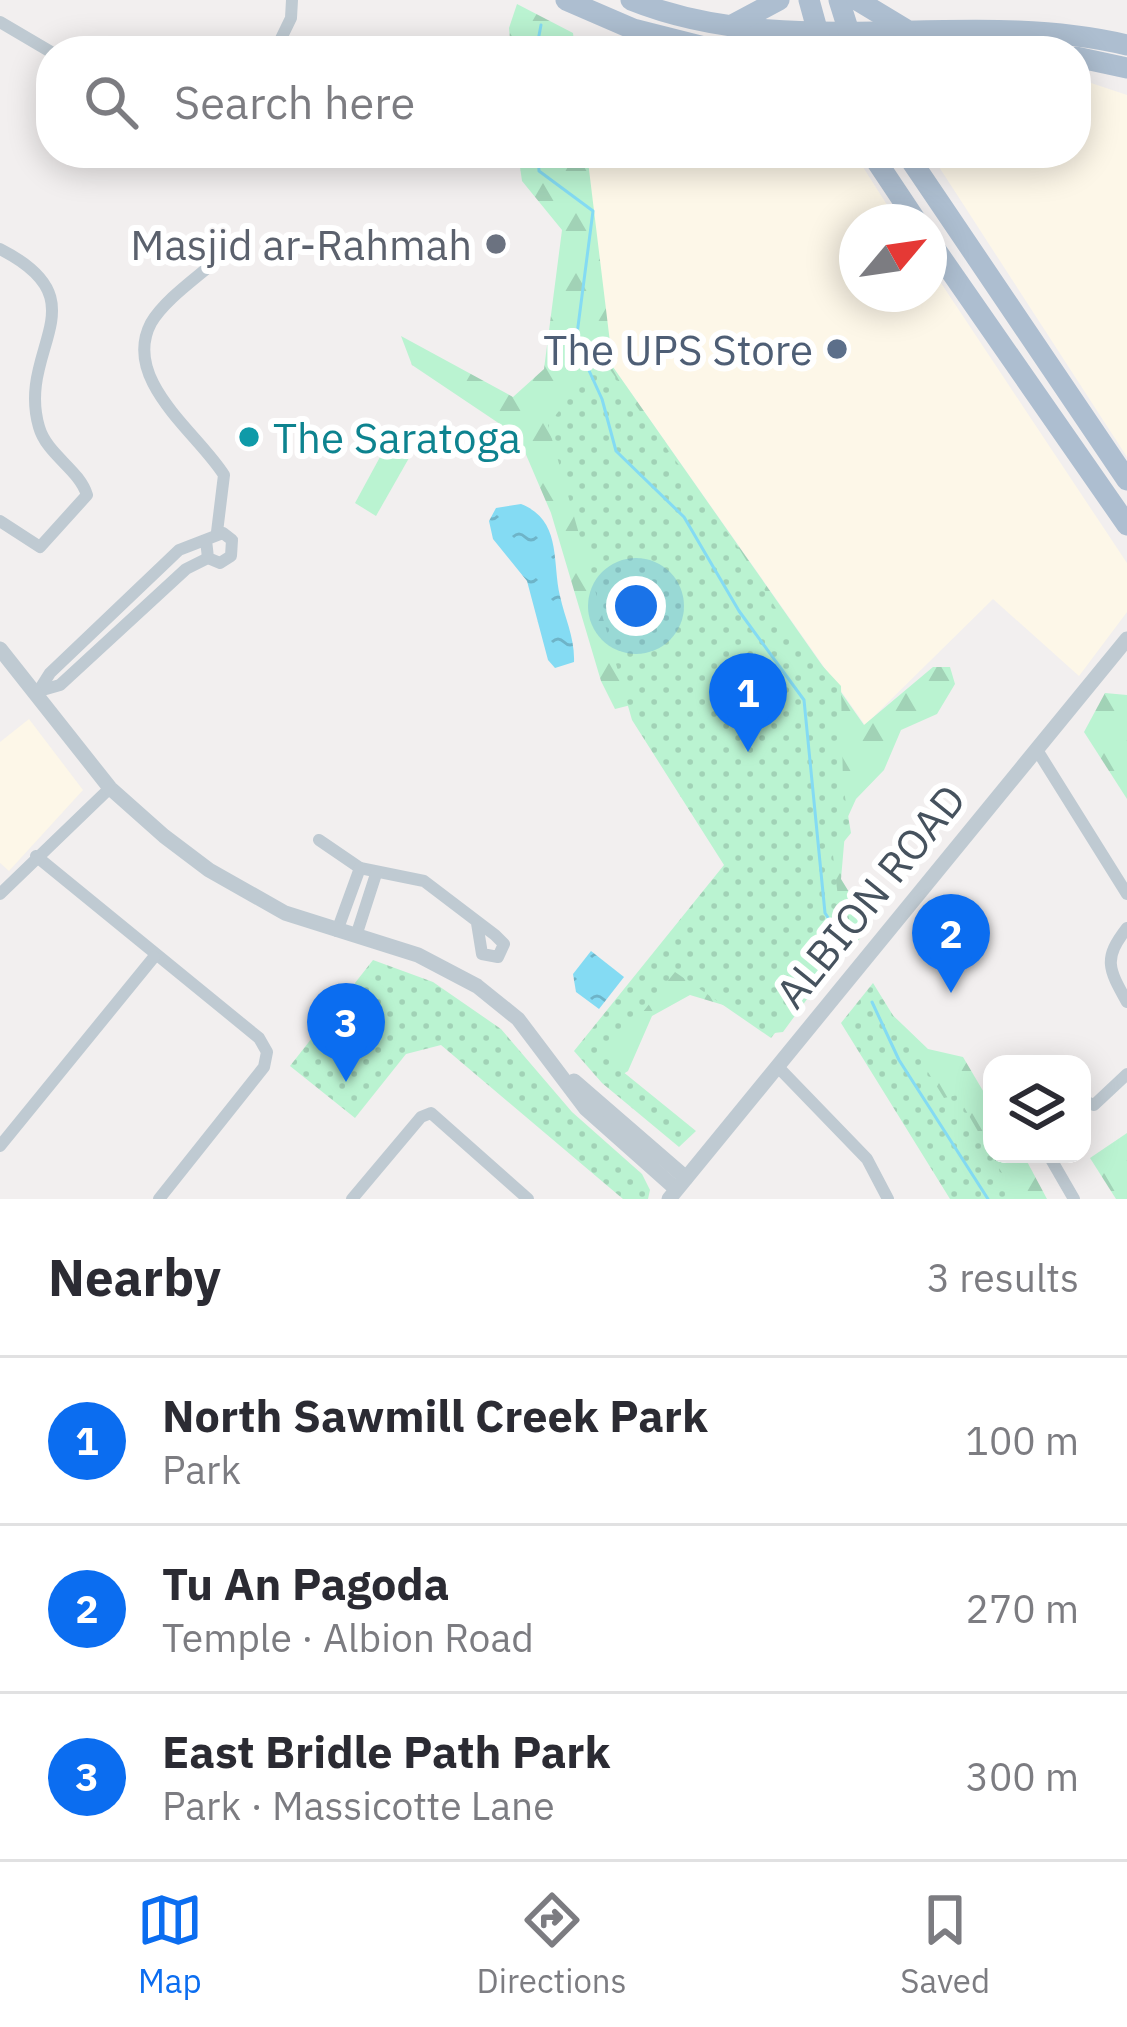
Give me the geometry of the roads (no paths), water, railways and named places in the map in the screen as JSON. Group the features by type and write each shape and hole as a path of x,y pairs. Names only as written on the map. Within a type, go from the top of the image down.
{"main road":[{"path":"566,0 613,10 681,36"},
{"path":"631,0 791,36"},
{"path":"734,24 779,0"},
{"path":"809,0 818,36"},
{"path":"838,0 848,36"},
{"path":"857,0 911,32"},
{"path":"887,36 911,32 1065,36"},
{"path":"1091,40 1127,45"},
{"path":"1091,60 1127,68"},
{"path":"881,168 905,204"},
{"path":"916,168 1127,525"},
{"path":"918,204 930,189"},
{"path":"947,263 1127,481"}],"street":[{"path":"282,36 291,18 292,0"},
{"path":"0,22 36,43"},
{"path":"0,249 29,264 50,289 51,316 35,394 38,422 87,496 40,547 0,521"},
{"path":"208,558 224,475 151,385 146,350 153,319 219,258"},
{"path":"211,536 229,536 234,551 220,562 208,558 186,569 60,685 38,692 50,673 179,550 211,536"},
{"name":"ALBION ROAD","path":"677,1189 1127,639"},
{"path":"0,649 110,788 209,870 285,913 418,955 477,986 518,1019 566,1076 677,1189"},
{"path":"1036,750 1127,894"},
{"path":"0,894 110,788"},
{"path":"319,840 360,868 424,881 477,923"},
{"path":"36,856 154,957 259,1038 268,1060 159,1199"},
{"path":"337,931 360,868"},
{"path":"356,936 376,874"},
{"path":"1127,928 1109,949 1108,960 1127,1002"},
{"path":"0,1146 154,957"},
{"path":"778,1067 867,1159 888,1199"},
{"path":"1091,1104 1127,1074"},
{"path":"352,1199 425,1113 439,1115 528,1199"},
{"path":"1053,1163 1074,1199"}],"water":[{"path":"521,504 543,520 553,543 574,653 574,662 555,668 548,660 527,581 493,539 489,521 496,508"},
{"path":"591,951 624,977 599,1009 576,992 573,974"}],"waterway":[{"path":"539,36 541,25"},
{"path":"539,168 593,211 576,342 602,399 616,451 684,517 739,611 804,700 825,913 848,948"},
{"path":"872,1002 899,1060 988,1199"}],"place":[{"name":"Masjid ar-Rahmah","path":"496,244"},
{"name":"The UPS Store","path":"837,349"},
{"name":"The Saratoga","path":"249,437"},
{"name":"North Sawmill Creek Park","path":"748,752"},
{"name":"Tu An Pagoda","path":"951,993"},
{"name":"East Bridle Path Park","path":"346,1082"}]}
